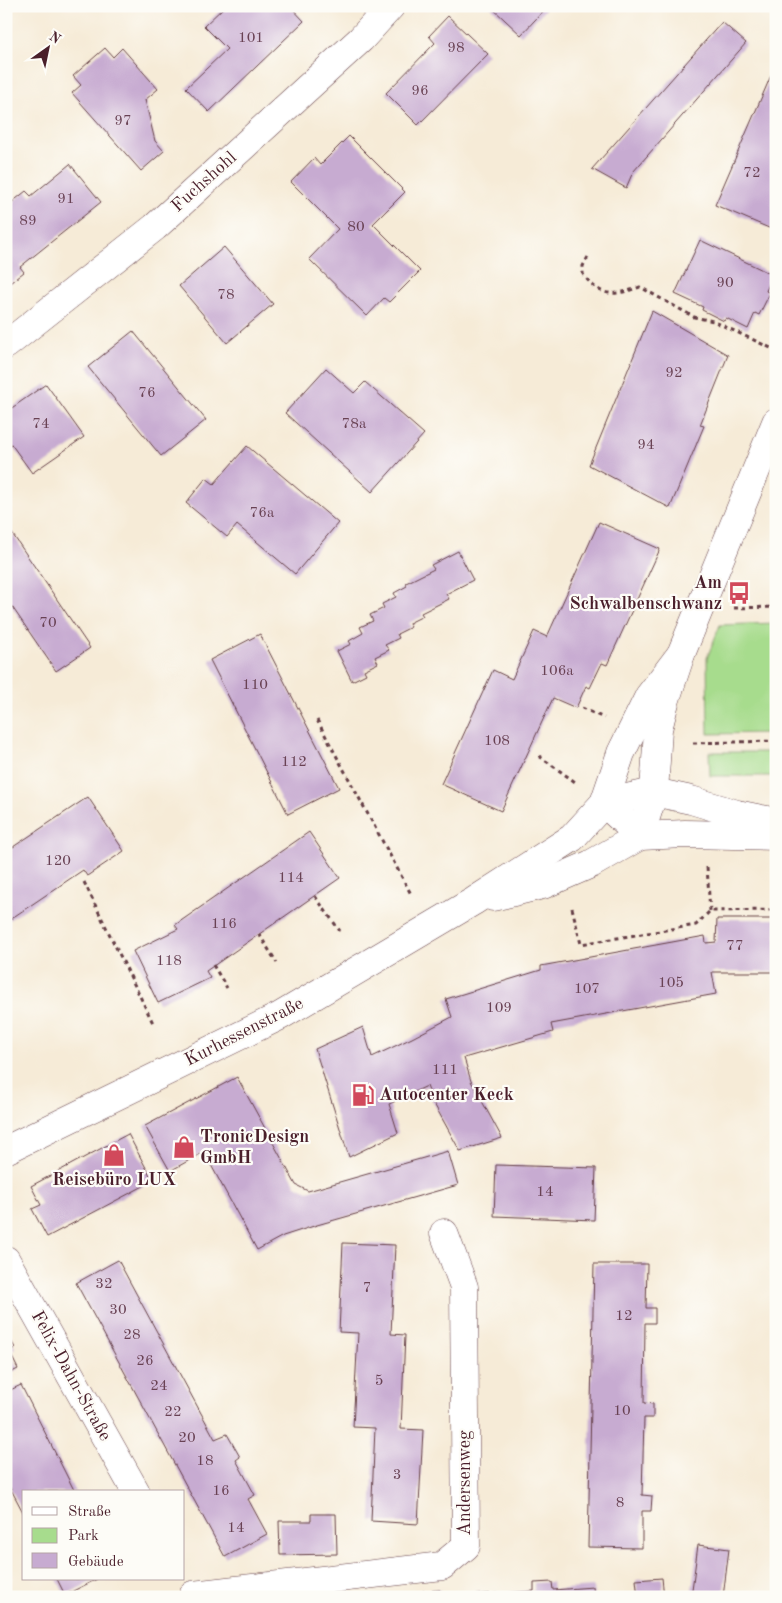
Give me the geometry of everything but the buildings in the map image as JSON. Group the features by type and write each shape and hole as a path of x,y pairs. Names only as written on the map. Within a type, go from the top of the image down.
{"street":[{"name":"Fuchshohl","path":"6,345 155,227 361,39 391,6"},
{"name":"Kurhessenstraße","path":"474,901 543,886 590,864 640,836 654,792 658,729 681,654 776,422"},
{"name":"Kurhessenstraße","path":"6,1150 280,1016 474,901 572,838 604,803 621,753 648,696 681,654"},
{"path":"604,803 654,792 691,800 737,814 776,822"},
{"path":"604,803 640,836 685,834 776,836"},
{"name":"Andersenweg","path":"190,1590 442,1566 466,1546 464,1287 444,1233"},
{"name":"Felix-Dahn-Straße","path":"6,1260 135,1490"}],"path":[{"path":"588,257 583,266 583,274 590,284 604,293 619,294 640,287 694,317 712,321 775,350"},
{"path":"730,609 776,607"},
{"path":"582,708 608,720"},
{"path":"317,720 411,894"},
{"path":"693,743 776,741"},
{"path":"538,756 579,784"},
{"path":"706,862 710,911"},
{"path":"84,882 154,1025"},
{"path":"315,896 340,930"},
{"path":"571,904 581,944 696,924 710,911 776,910"},
{"path":"259,934 276,963"},
{"path":"213,965 227,988"}],"green space":[{"path":"776,623 776,733 708,734 707,658 720,625"},
{"path":"709,752 776,752 776,776 710,776"}],"place":[{"name":"Am Schwalbenschwanz","path":"739,593"},
{"name":"Autocenter Keck","path":"363,1095"},
{"name":"TronicDesign GmbH","path":"184,1147"},
{"name":"Reisebüro LUX","path":"114,1155"}]}
